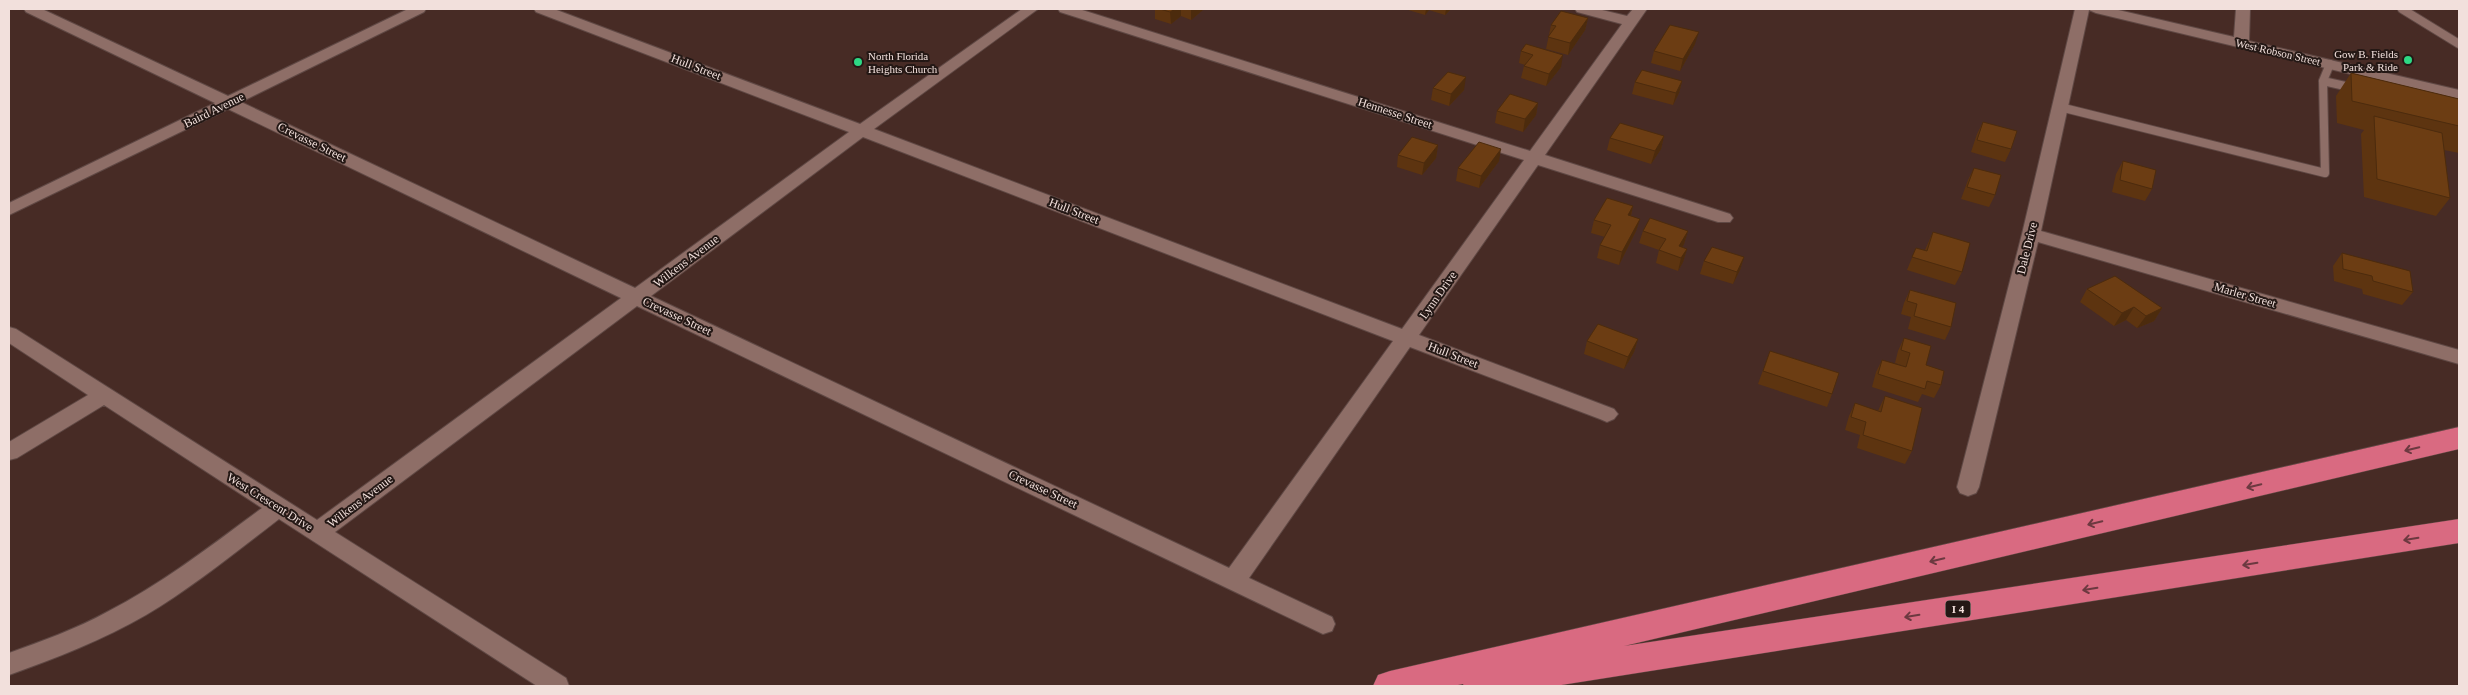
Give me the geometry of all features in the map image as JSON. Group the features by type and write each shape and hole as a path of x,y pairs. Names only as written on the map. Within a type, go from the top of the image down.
{"highway":[{"path":"1390,686 2459,438"},
{"name":"I 4","path":"1458,686 2459,532"}],"street":[{"name":"Crevasse Street","path":"31,9 1323,624"},
{"name":"Baird Avenue","path":"9,210 419,9"},
{"name":"Hull Street","path":"541,9 1607,414"},
{"name":"Wilkens Avenue","path":"318,532 862,130 1031,9"},
{"name":"Hennesse Street","path":"1065,9 1724,218"},
{"path":"1582,9 1635,15"},
{"name":"Dale Drive","path":"1968,487 2031,234 2082,9"},
{"name":"West Robson Street","path":"2096,9 2459,95"},
{"path":"2241,43 2244,9"},
{"name":"Lynn Drive","path":"1234,580 1536,158 1635,15"},
{"name":"Marler Street","path":"2031,234 2459,357"},
{"name":"West Crescent Drive","path":"9,334 557,686"},
{"path":"9,452 104,395"},
{"path":"9,664 85,635 117,619 160,593 278,508"}],"lane":[{"path":"2402,9 2459,44"},
{"path":"2060,107 2326,173 2324,81 2330,64"},
{"path":"2324,81 2362,90"}],"building":[{"path":"1160,9 1175,9 1170,12"},
{"path":"1561,11 1588,18 1570,43 1548,37 1556,26 1551,25"},
{"path":"1670,25 1699,32 1683,59 1654,51"},
{"path":"1526,44 1563,55 1549,74 1524,66 1533,55 1521,51"},
{"path":"1642,70 1682,81 1676,93 1635,82"},
{"path":"1448,72 1466,77 1451,94 1433,88"},
{"path":"2351,73 2459,99 2459,126 2352,101"},
{"path":"1510,94 1538,103 1525,119 1497,111"},
{"path":"2374,116 2442,133 2450,198 2377,179"},
{"path":"1983,122 2017,131 2011,149 1977,140"},
{"path":"1620,123 1664,136 1655,151 1610,138"},
{"path":"1412,137 1438,145 1424,163 1398,155"},
{"path":"1479,142 1501,149 1481,176 1458,168"},
{"path":"2123,161 2156,170 2152,189 2120,180"},
{"path":"1974,168 2001,175 1995,195 1967,187"},
{"path":"1607,198 1633,206 1628,215 1640,219 1622,252 1600,245 1611,225 1594,220"},
{"path":"1650,218 1688,231 1679,246 1687,249 1681,258 1659,250 1666,239 1643,231"},
{"path":"1933,232 1970,243 1962,272 1912,257 1916,248 1927,251"},
{"path":"1712,247 1744,257 1737,272 1704,261"},
{"path":"2342,253 2410,271 2413,292 2373,281 2372,276 2343,269"},
{"path":"2115,276 2162,308 2146,316 2134,307 2122,313 2087,289"},
{"path":"1910,290 1956,303 1951,327 1914,316 1917,304 1907,301"},
{"path":"1598,324 1638,339 1628,357 1587,341"},
{"path":"1904,338 1931,346 1926,365 1944,371 1941,385 1927,381 1925,389 1878,374 1882,360 1906,367 1910,353 1901,350"},
{"path":"1770,351 1839,373 1832,394 1763,371"},
{"path":"1885,396 1922,408 1912,451 1863,435 1866,422 1851,417 1855,403 1881,412"}],"place":[{"name":"Gow B. Fields Park & Ride","path":"2408,60"},
{"name":"North Florida Heights Church","path":"858,62"}]}
